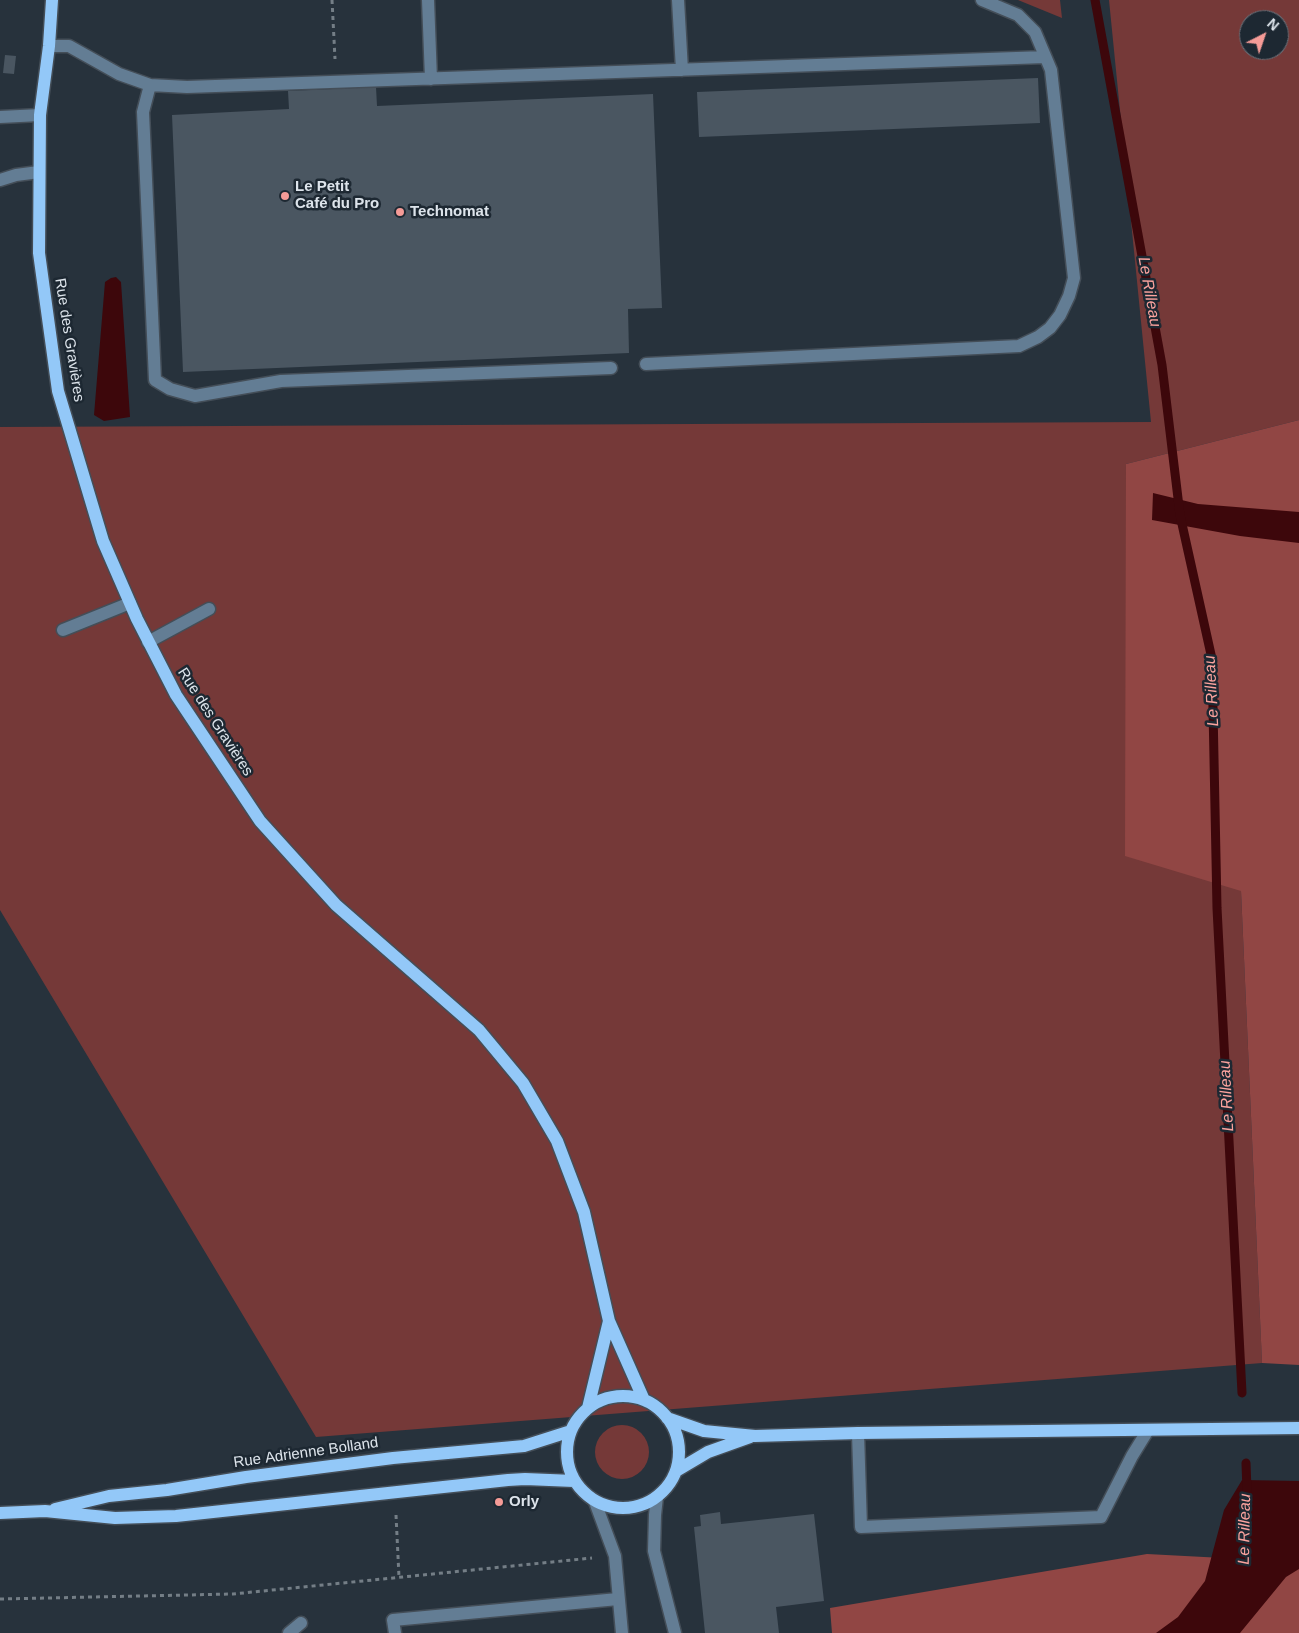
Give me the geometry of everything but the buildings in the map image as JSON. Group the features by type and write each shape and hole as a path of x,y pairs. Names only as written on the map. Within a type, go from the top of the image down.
{"main road":[{"name":"Rue des Gravières","path":"52,0 49,46 40,115 39,252 58,390 103,541 148,642 176,695 260,821 336,906 479,1030 522,1083 557,1141 584,1212 609,1321 644,1400"},
{"name":"Rue des Gravières","path":"588,1408 609,1321"},
{"path":"615,1396 630,1396 644,1400 657,1408 675,1430 679,1443 676,1471 666,1490 643,1505 611,1508 595,1502 574,1482 567,1461 567,1445 571,1431 578,1418 588,1408 601,1400 615,1396"},
{"path":"667,1418 704,1431 755,1436 1299,1428"},
{"name":"Rue Adrienne Bolland","path":"45,1511 109,1496 167,1490 256,1476 393,1458 524,1446 571,1431"},
{"path":"676,1471 708,1452 755,1436"},
{"name":"Rue Adrienne Bolland","path":"0,1513 45,1511 115,1518 176,1516 516,1480 574,1482"}],"street":[{"path":"428,0 431,78"},
{"path":"678,0 682,70"},
{"path":"646,364 1019,346 1038,337 1050,328 1060,315 1069,296 1074,278 1051,70 1035,32 1018,15 982,0"},
{"path":"49,46 69,46 119,74 150,85 187,87 1045,57"},
{"path":"150,85 143,112 155,380 170,389 195,396 281,381 611,368"},
{"path":"0,117 40,115"},
{"path":"0,180 16,175 39,172"},
{"path":"63,630 130,603"},
{"path":"148,642 209,609"},
{"path":"858,1433 861,1527 1102,1517 1132,1456 1148,1430"},
{"path":"657,1497 654,1551 675,1633"},
{"path":"595,1502 615,1556 622,1633"},
{"path":"395,1633 393,1620 618,1599"},
{"path":"289,1633 301,1623"}],"path":[{"path":"332,0 337,82"},
{"path":"396,1493 399,1577"},
{"path":"0,1599 233,1594 615,1556"}],"shaded area":[{"path":"1018,0 1060,0 1062,18"},
{"path":"1109,0 1299,0 1299,420 1126,464 1241,891 1262,1363 316,1437 0,910 0,427 1151,422"},
{"path":"1299,420 1299,1365 1262,1363 1241,891 1125,856 1126,464"},
{"path":"622,1425 632,1427 641,1433 647,1442 649,1452 647,1462 641,1471 632,1477 622,1479 612,1477 603,1471 597,1462 595,1452 597,1442 603,1433 612,1427"},
{"path":"1147,1554 1299,1562 1299,1633 832,1633 830,1608"}],"water":[{"path":"116,277 121,282 130,417 104,421 94,415 105,282"},
{"path":"1153,493 1198,504 1299,512 1299,543 1240,536 1152,520"},
{"path":"1242,1480 1299,1481 1299,1569 1286,1577 1240,1633 1156,1633 1178,1617 1205,1581 1224,1510"}],"waterway":[{"name":"Le Rilleau","path":"1095,0 1162,365 1180,515 1212,659 1217,908 1242,1393"},
{"name":"Le Rilleau","path":"1246,1463 1247,1491"}],"place":[{"name":"Le Petit Café du Pro","path":"285,196"},
{"name":"Technomat","path":"400,212"},
{"name":"Orly","path":"499,1502"}]}
